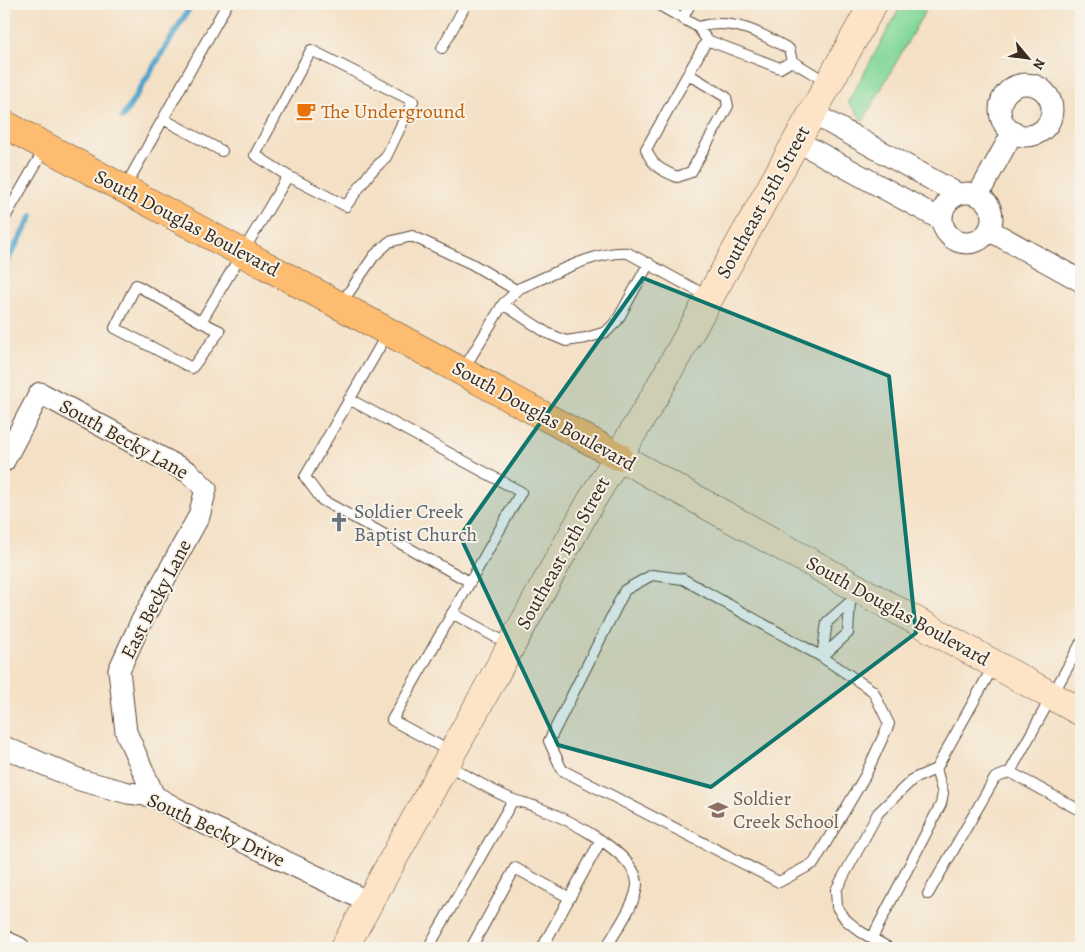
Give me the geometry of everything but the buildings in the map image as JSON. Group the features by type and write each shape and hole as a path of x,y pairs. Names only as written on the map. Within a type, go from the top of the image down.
{"main road":[{"name":"Southeast 15th Street","path":"344,948 448,758 710,297 873,4"},
{"name":"South Douglas Boulevard","path":"4,124 618,456 853,595 994,664 1081,712"}],"street":[{"path":"812,113 882,152 968,195 987,203 991,211 992,221 989,230 975,242 961,242 946,233 942,220 946,204 968,195 1013,132"},
{"path":"797,141 942,220"},
{"path":"867,179 882,152"},
{"path":"989,230 1081,281"},
{"name":"South Becky Lane","path":"4,461 40,393 188,472 206,489"},
{"name":"East Becky Lane","path":"154,796 126,732 119,670 140,624 199,516 206,489"},
{"name":"South Becky Drive","path":"4,747 80,780 128,793 154,796 193,818 369,903"},
{"path":"4,940 19,948"}],"lane":[{"path":"124,189 227,4"},
{"path":"442,48 466,4"},
{"path":"657,4 698,27 707,40 780,68 792,61"},
{"path":"683,18 690,4"},
{"path":"698,27 711,23 734,24 759,32 789,49 792,61 828,84"},
{"path":"688,74 726,97 728,106 691,172 677,177 661,171 650,162 646,149 707,40"},
{"path":"311,50 413,102 386,157 370,173 346,206 288,176 255,155 311,50"},
{"path":"163,119 222,151"},
{"path":"4,219 45,147"},
{"path":"201,322 288,176"},
{"path":"340,305 374,256 390,242 412,236 472,264 516,290"},
{"path":"463,371 503,304 516,290 597,257 617,252 628,253 710,297"},
{"path":"503,304 547,333 566,341 586,338 606,332 617,321 649,263"},
{"path":"136,285 201,322 220,332 192,368 115,328 136,285"},
{"path":"389,331 305,477 322,500 470,582"},
{"path":"349,398 521,492 392,720 513,800 539,808 601,840 624,856 635,871 637,884 632,901 606,948"},
{"path":"652,576 682,579 822,657 874,691 889,724 865,776 814,863 779,882 562,770 549,741 625,590 652,576"},
{"path":"822,657 848,633 853,595"},
{"path":"822,657 827,622 853,595"},
{"path":"452,613 511,646"},
{"path":"928,894 995,778 1010,772 1081,643"},
{"path":"889,948 861,932 841,913 836,902 837,886 881,809 913,779 936,768 994,664"},
{"path":"872,938 942,804 943,793 936,768"},
{"path":"1010,772 1081,811"},
{"path":"428,948 513,800"},
{"path":"542,948 601,840"},
{"path":"471,948 515,868 570,898"}],"highlighted area":[{"path":"643,278 889,376 916,633 711,787 558,745 460,536"}],"green space":[{"path":"902,4 929,4 863,121 848,102"}],"waterway":[{"path":"123,117 192,4"},
{"path":"4,267 32,216"}],"place":[{"name":"The Underground","path":"306,111"},
{"name":"Soldier Creek Baptist Church","path":"339,522"},
{"name":"Soldier Creek School","path":"718,810"}]}
